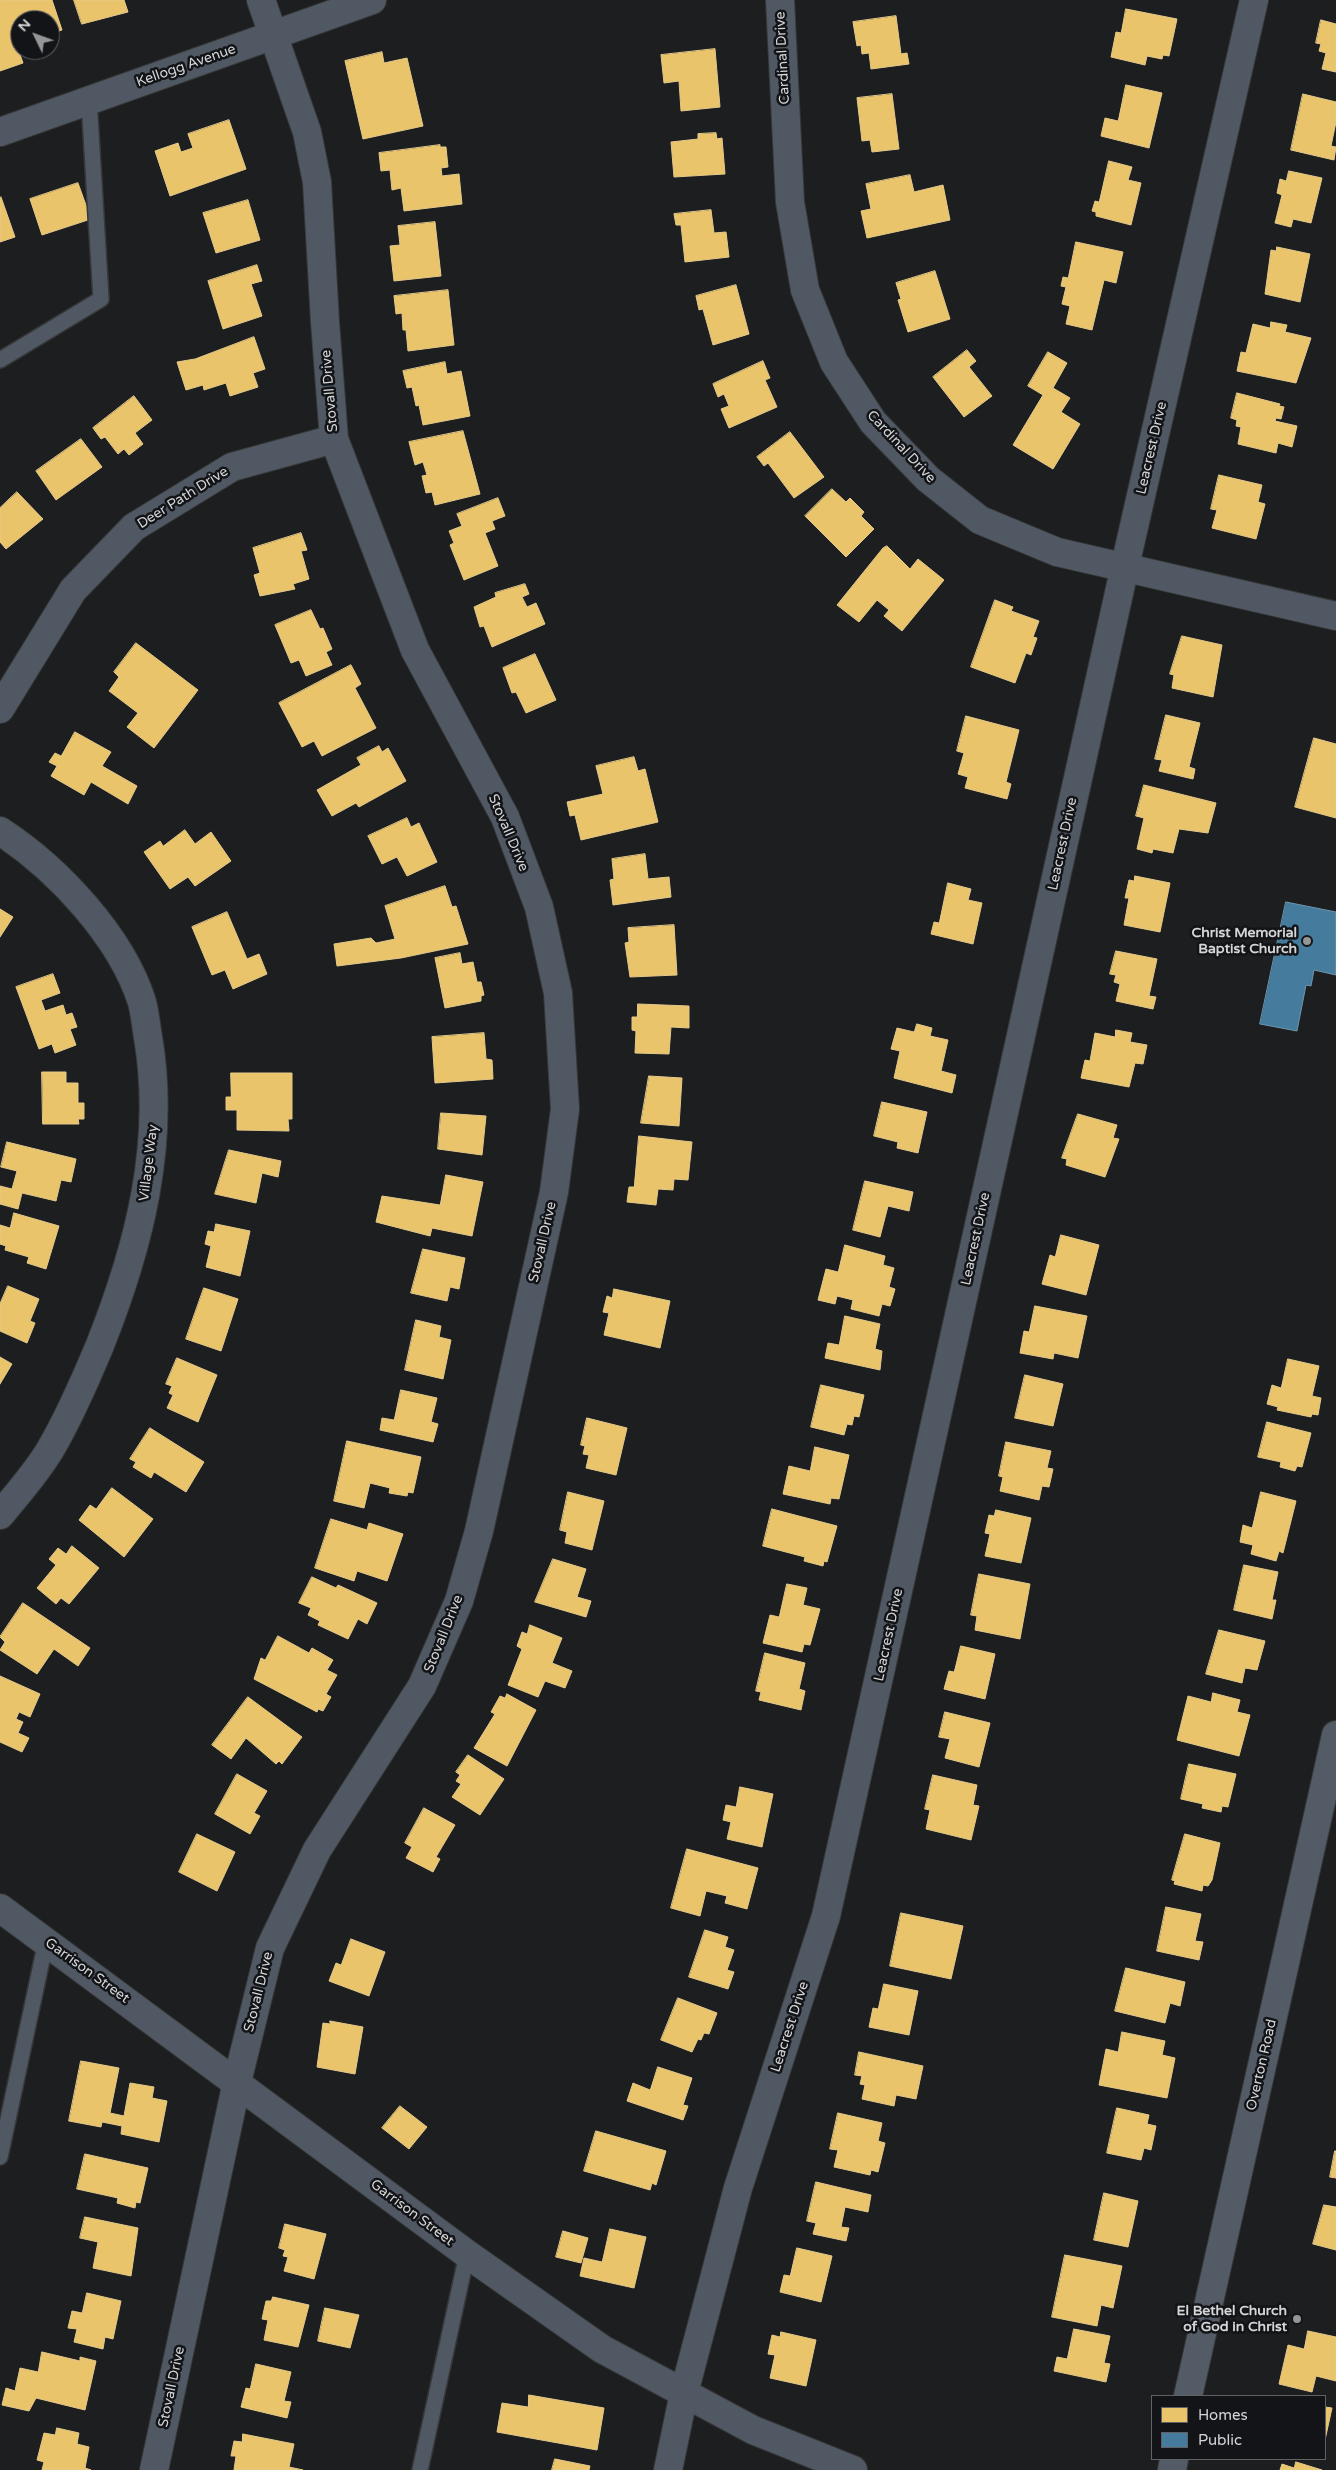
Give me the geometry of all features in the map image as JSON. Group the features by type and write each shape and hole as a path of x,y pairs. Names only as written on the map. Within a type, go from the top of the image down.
{"street":[{"name":"Stovall Drive","path":"154,2470 237,2082 270,1948 317,1850 422,1686 459,1601 479,1531 554,1192 565,1109 558,993 538,908 505,817 415,650 334,440 324,322 317,182 307,132 261,0"},
{"name":"Kellogg Avenue","path":"0,132 372,0"},
{"name":"Cardinal Drive","path":"780,0 790,202 805,290 834,362 873,422 928,479 980,520 1056,552 1125,566 1336,616"},
{"name":"Leacrest Drive","path":"668,2470 684,2392 738,2188 826,1916 1125,566 1254,0"},
{"name":"Deer Path Drive","path":"0,710 73,590 134,527 232,467 334,440"},
{"name":"Village Way","path":"0,831 73,891 117,949 142,1002 152,1061 155,1132 141,1224 122,1289 79,1396 49,1452 0,1515"},
{"name":"Overton Road","path":"1188,2395 1336,1734"},
{"name":"Garrison Street","path":"0,1908 467,2254 602,2349 753,2430 853,2470"}],"lane":[{"path":"0,360 101,299 88,100"},
{"path":"0,2157 46,1941"},
{"path":"420,2470 467,2254"}],"building: Homes":[{"path":"0,0 52,0 55,10 10,10 10,60 22,60 23,63 0,71"},
{"path":"74,0 124,0 128,12 82,24"},
{"path":"1126,9 1177,19 1169,56 1163,55 1162,59 1147,56 1145,65 1111,57 1116,32 1121,33"},
{"path":"896,16 901,54 907,53 909,64 871,69 869,53 862,54 861,45 857,46 853,22"},
{"path":"1321,20 1336,24 1336,72 1322,69 1326,53 1319,51 1321,44 1316,43"},
{"path":"715,49 720,107 681,111 679,81 664,83 661,55"},
{"path":"382,52 384,63 407,58 423,126 363,139 345,61"},
{"path":"1126,85 1162,93 1149,148 1101,136 1105,118 1118,121"},
{"path":"892,94 899,149 872,152 870,140 862,141 857,98"},
{"path":"1303,94 1336,102 1336,122 1331,146 1336,147 1334,160 1291,150"},
{"path":"229,120 246,169 170,196 155,151 178,143 181,152 193,148 188,134"},
{"path":"716,133 717,139 722,138 725,174 674,177 671,142 698,139 698,134"},
{"path":"440,145 440,147 446,147 448,167 441,168 442,176 459,174 462,204 404,211 401,188 392,190 390,170 381,171 379,153"},
{"path":"1109,161 1132,167 1128,180 1141,183 1131,225 1096,216 1096,212 1092,211 1095,201 1099,202"},
{"path":"1289,171 1322,178 1311,223 1293,219 1291,227 1275,223 1282,195 1277,193 1280,179 1286,181"},
{"path":"910,175 914,192 943,185 950,220 867,238 861,211 871,209 866,184"},
{"path":"78,183 91,219 42,235 30,199"},
{"path":"0,198 15,237 0,242"},
{"path":"248,200 260,240 216,253 203,213"},
{"path":"711,210 714,233 726,232 729,257 685,262 681,225 676,225 674,214"},
{"path":"435,222 441,276 394,281 390,246 400,245 398,226"},
{"path":"1076,242 1123,252 1116,283 1104,280 1092,330 1066,324 1070,306 1062,304 1066,287 1061,286 1063,277 1068,278"},
{"path":"1277,247 1310,254 1300,302 1265,294 1271,250 1276,251"},
{"path":"257,265 262,281 251,284 262,316 223,329 208,281"},
{"path":"935,271 950,319 908,332 898,300 901,299 896,283"},
{"path":"736,285 749,334 713,345 703,309 699,310 696,296"},
{"path":"448,290 454,345 408,351 406,330 403,330 402,313 396,314 394,296"},
{"path":"1271,322 1287,325 1285,332 1311,338 1296,383 1237,371 1241,352 1246,353 1253,324 1270,328"},
{"path":"254,337 265,369 253,373 258,387 230,396 226,383 204,390 203,385 186,390 177,362 195,359"},
{"path":"967,350 976,361 969,367 992,396 964,417 933,377"},
{"path":"1048,352 1067,363 1053,388 1070,398 1061,412 1080,424 1053,469 1013,445 1043,395 1028,386"},
{"path":"763,361 770,378 765,380 777,407 729,428 721,409 729,406 724,394 718,397 713,384"},
{"path":"445,362 447,374 461,371 470,416 423,425 419,405 416,406 412,387 407,388 403,371"},
{"path":"1237,393 1280,404 1279,406 1284,407 1281,419 1276,418 1275,421 1297,426 1292,447 1278,443 1276,453 1238,444 1241,427 1236,426 1237,420 1231,418"},
{"path":"134,396 152,420 135,433 143,444 129,455 124,449 118,454 105,437 101,439 93,428"},
{"path":"463,431 480,494 435,505 432,492 426,493 422,476 427,475 423,462 415,465 409,442"},
{"path":"790,432 824,477 794,498 768,463 764,466 757,457"},
{"path":"81,439 102,467 56,500 36,471"},
{"path":"1219,475 1262,485 1258,502 1265,504 1256,539 1212,528 1217,510 1211,509"},
{"path":"832,489 846,502 850,498 864,512 861,516 874,529 846,557 805,516"},
{"path":"17,492 43,519 6,549 0,542 0,508"},
{"path":"498,498 505,516 492,521 495,529 485,533 498,566 464,580 450,545 454,543 449,531 462,526 457,514"},
{"path":"301,533 307,550 301,551 309,579 293,584 295,589 260,596 254,575 260,573 253,548"},
{"path":"887,546 910,569 918,559 944,580 902,631 884,616 889,610 877,600 859,622 837,605 883,548"},
{"path":"525,584 529,594 522,597 527,607 536,603 545,624 492,647 484,626 480,627 474,607 496,597 495,593"},
{"path":"995,600 1013,607 1011,611 1039,621 1033,637 1037,638 1031,655 1026,653 1015,683 971,667"},
{"path":"311,610 320,629 323,628 332,649 326,652 332,665 306,676 299,660 291,663 275,625"},
{"path":"1182,636 1222,645 1213,697 1172,688 1174,675 1170,674"},
{"path":"136,643 198,690 154,748 127,727 138,713 109,691 119,677 114,672"},
{"path":"535,654 556,700 526,713 516,692 512,693 503,668"},
{"path":"351,665 361,684 355,688 376,728 322,756 314,741 302,747 279,703"},
{"path":"1166,715 1200,723 1189,767 1195,769 1193,779 1159,771 1162,760 1155,759"},
{"path":"966,716 1019,730 1006,782 1011,784 1007,799 965,788 968,777 958,774 964,753 957,751"},
{"path":"75,732 111,752 102,766 137,786 128,804 91,782 84,795 51,776 57,766 49,762 55,753 61,756"},
{"path":"1314,738 1336,744 1336,818 1295,807"},
{"path":"379,746 382,752 388,748 406,781 359,807 356,803 332,816 317,790 361,765 357,758"},
{"path":"634,757 638,771 645,769 658,822 581,840 575,815 570,816 567,802 603,794 596,766"},
{"path":"1144,785 1216,803 1208,833 1179,829 1173,853 1153,849 1152,853 1137,849 1144,818 1136,816"},
{"path":"407,818 411,827 419,823 437,862 407,876 397,857 382,864 368,836"},
{"path":"185,830 195,844 211,832 231,861 195,886 188,877 170,889 144,852 160,841 163,846"},
{"path":"645,854 648,879 669,877 671,897 613,905 610,880 614,879 612,859"},
{"path":"1135,876 1170,883 1160,932 1124,925 1129,898 1125,898 1129,880 1134,881"},
{"path":"948,883 971,889 968,900 982,903 973,944 931,934 934,922 939,923"},
{"path":"445,886 452,907 456,906 468,944 401,958 337,966 334,944 371,938 376,943 395,939 385,906"},
{"path":"0,909 13,917 0,937"},
{"path":"227,912 247,959 259,954 267,974 233,989 225,970 212,975 192,927"},
{"path":"674,925 677,975 630,977 625,943 629,942 628,928"},
{"path":"1116,951 1157,959 1149,996 1156,997 1153,1009 1116,1001 1120,984 1114,982 1116,975 1110,974"},
{"path":"460,953 462,964 473,962 477,982 481,982 484,995 481,996 481,1001 445,1008 435,958"},
{"path":"53,974 60,993 41,1000 45,1011 63,1005 66,1015 72,1013 77,1027 70,1029 76,1045 55,1053 52,1044 39,1049 16,987"},
{"path":"638,1004 689,1006 689,1028 671,1027 669,1054 635,1053 636,1031 632,1030 632,1017 637,1017"},
{"path":"917,1024 932,1028 930,1036 948,1040 941,1071 956,1075 952,1093 894,1078 900,1051 891,1049 897,1028 914,1032"},
{"path":"1116,1030 1132,1033 1130,1042 1147,1045 1143,1064 1135,1063 1129,1087 1081,1078 1085,1060 1090,1061 1095,1033 1115,1037"},
{"path":"484,1033 486,1059 492,1060 493,1079 435,1083 432,1037"},
{"path":"42,1072 66,1072 66,1083 78,1083 78,1103 84,1103 84,1119 78,1119 79,1124 43,1124"},
{"path":"231,1073 292,1073 292,1119 288,1119 289,1131 237,1130 237,1110 226,1110 226,1097 231,1097"},
{"path":"649,1076 682,1078 679,1126 641,1123"},
{"path":"882,1102 927,1112 918,1153 897,1148 898,1142 874,1136"},
{"path":"441,1113 486,1116 482,1155 438,1149"},
{"path":"1078,1114 1117,1125 1113,1138 1119,1139 1105,1177 1066,1165 1067,1159 1062,1158"},
{"path":"639,1136 692,1142 688,1180 674,1179 673,1190 658,1189 656,1205 627,1202 629,1187 634,1187"},
{"path":"7,1142 76,1159 71,1182 61,1180 56,1201 22,1193 18,1209 0,1204 0,1186 12,1189 17,1171 1,1167"},
{"path":"229,1150 281,1161 278,1177 262,1173 256,1203 215,1194"},
{"path":"446,1175 483,1182 472,1236 432,1228 430,1236 376,1222 382,1196 440,1205"},
{"path":"865,1181 913,1192 909,1211 888,1206 880,1237 853,1230"},
{"path":"14,1213 59,1226 46,1269 27,1263 29,1257 5,1250 6,1246 0,1244 0,1225 10,1228"},
{"path":"216,1224 250,1231 240,1276 206,1267 211,1246 205,1244 208,1231 214,1232"},
{"path":"1061,1235 1099,1245 1086,1295 1042,1284 1050,1255 1055,1257"},
{"path":"845,1245 885,1256 883,1265 894,1268 889,1287 895,1289 890,1306 882,1304 879,1316 851,1309 853,1300 837,1296 835,1304 818,1300 826,1269 838,1272"},
{"path":"423,1249 465,1258 459,1289 450,1287 447,1301 411,1293"},
{"path":"8,1286 39,1299 30,1321 35,1323 27,1343 0,1331 0,1304"},
{"path":"204,1288 238,1299 221,1351 186,1339"},
{"path":"614,1289 670,1301 660,1348 604,1335 609,1313 603,1312 607,1296 612,1298"},
{"path":"1035,1306 1087,1316 1078,1358 1054,1353 1053,1359 1020,1353 1024,1331 1029,1332"},
{"path":"845,1316 880,1324 875,1349 882,1351 880,1370 825,1358 828,1343 839,1345"},
{"path":"416,1320 441,1326 439,1337 451,1340 443,1379 405,1370"},
{"path":"0,1357 12,1364 0,1384"},
{"path":"177,1358 217,1375 198,1422 167,1408 173,1395 169,1393 172,1386 166,1384"},
{"path":"1288,1359 1319,1366 1312,1396 1321,1398 1318,1415 1312,1414 1311,1417 1277,1410 1278,1407 1267,1404 1272,1385 1281,1388"},
{"path":"1025,1375 1063,1384 1053,1426 1015,1418"},
{"path":"821,1385 864,1395 859,1417 854,1416 852,1425 847,1424 844,1435 811,1427"},
{"path":"401,1390 437,1398 431,1422 438,1424 433,1442 380,1430 382,1418 394,1420"},
{"path":"587,1418 627,1428 616,1475 586,1468 589,1455 583,1454 585,1446 581,1445"},
{"path":"1267,1422 1311,1433 1302,1467 1297,1466 1295,1471 1280,1467 1281,1462 1258,1457"},
{"path":"150,1428 204,1462 186,1492 154,1472 151,1478 133,1467 136,1462 130,1459"},
{"path":"347,1441 421,1457 413,1493 408,1492 407,1496 389,1493 390,1488 370,1483 364,1508 334,1501"},
{"path":"1006,1442 1051,1451 1047,1468 1053,1469 1049,1487 1042,1486 1039,1500 1000,1491 1003,1477 999,1476"},
{"path":"815,1447 849,1455 839,1499 831,1498 830,1504 783,1494 789,1466 810,1471"},
{"path":"112,1488 153,1519 124,1557 79,1520 90,1505 96,1509"},
{"path":"568,1492 604,1501 592,1550 565,1543 567,1532 560,1530"},
{"path":"1261,1492 1296,1501 1283,1553 1279,1551 1276,1561 1251,1554 1253,1545 1240,1542 1243,1525 1252,1528"},
{"path":"772,1509 837,1526 827,1562 824,1561 823,1566 804,1561 805,1557 763,1546"},
{"path":"996,1510 1031,1518 1021,1563 985,1556 990,1534 985,1533 989,1515 994,1516"},
{"path":"331,1519 367,1530 369,1523 403,1534 387,1581 357,1571 354,1581 315,1568"},
{"path":"72,1546 99,1568 69,1604 61,1598 56,1604 37,1588 56,1565 49,1559 58,1548 66,1554"},
{"path":"553,1559 586,1569 577,1597 591,1601 586,1617 535,1602"},
{"path":"1244,1565 1278,1572 1272,1600 1276,1600 1272,1619 1234,1610"},
{"path":"979,1574 1030,1584 1020,1639 975,1630 977,1616 971,1615"},
{"path":"312,1577 336,1588 338,1585 377,1603 367,1624 358,1619 348,1639 318,1625 320,1621 308,1615 311,1608 299,1603"},
{"path":"787,1584 807,1588 803,1605 820,1609 810,1645 804,1644 802,1652 763,1643 770,1615 779,1617"},
{"path":"23,1603 90,1648 78,1666 54,1649 37,1674 0,1650 5,1642 0,1637"},
{"path":"530,1625 562,1638 552,1663 572,1671 565,1688 545,1681 538,1697 508,1685 522,1649 517,1646 522,1632 527,1634"},
{"path":"1219,1630 1265,1641 1257,1670 1245,1668 1242,1683 1206,1674"},
{"path":"278,1636 309,1653 312,1648 333,1660 327,1670 337,1675 326,1694 331,1697 323,1711 318,1709 317,1712 254,1679 261,1658 265,1660"},
{"path":"961,1646 995,1654 985,1699 944,1689 949,1671 954,1672"},
{"path":"765,1653 805,1663 799,1689 805,1691 801,1710 759,1700 761,1692 756,1691"},
{"path":"0,1676 40,1694 30,1717 19,1712 16,1719 23,1722 18,1733 29,1738 22,1752 0,1742"},
{"path":"1213,1693 1240,1700 1237,1712 1250,1715 1239,1756 1177,1740 1188,1696 1211,1702"},
{"path":"507,1694 536,1710 507,1766 474,1748 495,1714 491,1712 500,1696 505,1698"},
{"path":"248,1697 302,1737 282,1764 279,1761 276,1764 246,1738 231,1759 212,1745"},
{"path":"945,1712 990,1723 979,1767 945,1758 950,1739 939,1737"},
{"path":"468,1755 504,1779 480,1815 452,1797 461,1784 456,1781 460,1775 456,1772"},
{"path":"1189,1764 1236,1774 1228,1807 1222,1806 1221,1812 1202,1808 1203,1804 1181,1799"},
{"path":"237,1774 267,1791 254,1813 260,1816 250,1834 215,1814"},
{"path":"933,1775 977,1785 973,1805 979,1806 971,1840 926,1829 930,1810 925,1809"},
{"path":"740,1787 773,1794 762,1847 727,1839 731,1822 723,1820 726,1805 736,1807"},
{"path":"424,1808 455,1825 436,1857 440,1859 433,1872 406,1858 412,1847 405,1843"},
{"path":"197,1834 235,1852 217,1891 179,1872"},
{"path":"1185,1834 1220,1843 1212,1880 1208,1886 1203,1885 1202,1891 1174,1884 1175,1881 1172,1880"},
{"path":"687,1849 758,1868 747,1909 725,1903 727,1896 706,1891 700,1916 671,1908"},
{"path":"1166,1907 1201,1914 1195,1941 1203,1942 1199,1960 1157,1951"},
{"path":"901,1913 963,1926 951,1979 890,1966"},
{"path":"705,1930 728,1937 725,1947 734,1950 727,1970 734,1972 728,1989 689,1977"},
{"path":"351,1939 385,1952 369,1996 329,1981 336,1963 341,1965"},
{"path":"1126,1968 1185,1982 1180,2006 1170,2003 1165,2023 1115,2011"},
{"path":"884,1984 918,1991 909,2035 869,2027 873,2008 878,2009"},
{"path":"678,1998 717,2013 709,2034 704,2033 701,2040 698,2039 692,2052 661,2040"},
{"path":"330,2021 363,2027 355,2074 317,2067 323,2023 330,2024"},
{"path":"1122,2032 1165,2041 1162,2055 1175,2058 1167,2098 1099,2085 1106,2049 1118,2052"},
{"path":"859,2052 923,2066 916,2099 896,2095 894,2106 862,2099 865,2085 860,2084 862,2076 855,2075"},
{"path":"81,2061 119,2068 110,2113 124,2116 130,2083 154,2087 152,2098 167,2101 159,2142 121,2134 122,2126 102,2122 101,2127 69,2121"},
{"path":"658,2067 692,2078 683,2105 688,2106 683,2120 627,2101 633,2083 650,2090"},
{"path":"400,2106 427,2127 409,2149 382,2128"},
{"path":"1117,2108 1149,2115 1147,2124 1156,2126 1151,2150 1144,2148 1141,2160 1107,2153"},
{"path":"838,2113 882,2123 878,2141 885,2143 878,2172 871,2170 870,2175 834,2167 838,2150 830,2149"},
{"path":"596,2131 666,2151 656,2185 652,2183 650,2190 584,2171"},
{"path":"1336,2151 1336,2178 1330,2177"},
{"path":"85,2154 148,2168 140,2203 136,2202 135,2208 117,2203 118,2198 77,2189"},
{"path":"816,2182 871,2195 868,2212 845,2207 841,2227 849,2228 846,2241 813,2234 816,2223 807,2221"},
{"path":"1104,2193 1138,2201 1128,2247 1094,2240"},
{"path":"1324,2205 1336,2207 1336,2250 1313,2244"},
{"path":"85,2217 138,2228 131,2276 93,2268 98,2242 80,2238"},
{"path":"285,2224 326,2234 314,2279 284,2271 288,2257 283,2256 285,2250 279,2248"},
{"path":"610,2229 646,2237 634,2288 580,2276 584,2258 602,2262"},
{"path":"563,2231 588,2238 581,2263 556,2257"},
{"path":"797,2248 832,2256 821,2302 780,2292 784,2275 790,2276"},
{"path":"1065,2255 1122,2266 1113,2308 1101,2305 1097,2326 1052,2317"},
{"path":"87,2293 121,2301 113,2339 105,2337 103,2349 74,2342 77,2329 68,2328 72,2311 82,2313"},
{"path":"273,2297 309,2305 298,2347 264,2340 268,2320 262,2319 266,2301 271,2301"},
{"path":"325,2308 359,2315 350,2348 318,2341"},
{"path":"1074,2329 1110,2336 1104,2363 1110,2364 1106,2382 1054,2371 1057,2357 1067,2359"},
{"path":"1308,2331 1336,2337 1336,2381 1316,2376 1312,2392 1279,2384 1288,2345 1304,2349"},
{"path":"781,2332 816,2340 806,2386 770,2378 775,2355 768,2354 772,2335 780,2337"},
{"path":"42,2352 80,2361 80,2357 96,2361 85,2410 36,2398 29,2411 2,2405 6,2388 15,2391 20,2368 38,2372"},
{"path":"256,2364 291,2372 284,2401 291,2402 287,2418 241,2407 246,2388 250,2389"},
{"path":"529,2395 604,2408 597,2450 497,2432 502,2403 528,2407"},
{"path":"1326,2407 1332,2408 1326,2435"},
{"path":"57,2428 79,2433 77,2444 89,2447 85,2468 91,2470 42,2470 44,2462 37,2460 44,2433 55,2435"},
{"path":"243,2434 294,2444 289,2467 303,2470 234,2470 236,2456 231,2456 234,2441 242,2442"},
{"path":"555,2459 590,2466 589,2470 552,2470"},
{"path":"1296,2462 1322,2470 1280,2470 1282,2464 1294,2468"}],"building: Public":[{"name":"Christ Memorial Baptist Church","path":"1286,902 1336,912 1336,975 1314,970 1311,986 1306,985 1297,1031 1260,1024"}],"place":[{"name":"Christ Memorial Baptist Church","path":"1307,941"},
{"name":"El Bethel Church of God in Christ","path":"1297,2319"}]}
